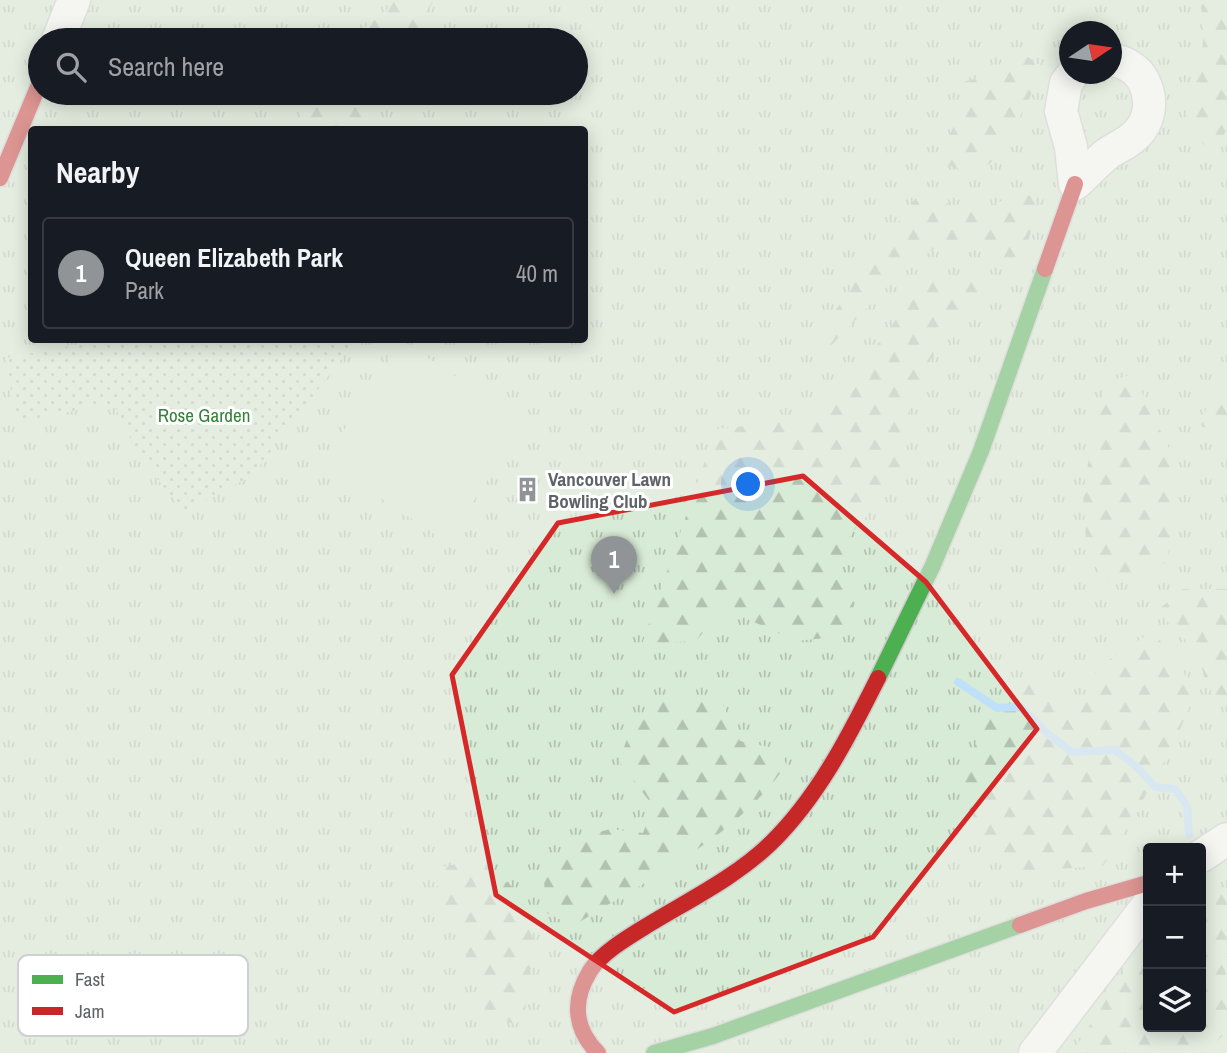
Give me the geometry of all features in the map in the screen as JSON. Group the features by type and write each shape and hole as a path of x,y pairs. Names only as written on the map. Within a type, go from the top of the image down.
{"street":[{"path":"63,28 74,0"},
{"path":"1075,184 1100,159 1140,131 1147,118 1150,104 1147,89 1141,76 1130,66 1122,63"},
{"path":"598,1053 589,1044 578,1022 579,999 590,970 620,942 740,868 770,844 797,815 818,787 861,711 933,565 981,451 1075,184 1071,147 1061,111 1066,84"},
{"path":"0,178 30,105"},
{"path":"1206,853 1227,839"},
{"path":"654,1053 713,1036 1086,901 1143,884"},
{"path":"1035,1053 1147,906"}],"highlighted area":[{"path":"803,476 926,582 1037,729 873,937 674,1012 496,895 452,675 558,523"}],"green space":[{"path":"0,0 1227,0 1227,1053 0,1053"},
{"path":"393,0 434,0 418,28 364,28 386,11"},
{"path":"1207,0 1227,0 1227,129 1217,147 1210,151 1199,139 1188,116 1190,94 1202,50 1201,6"},
{"path":"1014,47 1042,67 1000,156 980,170 956,169 937,158 961,113 963,82 991,74"},
{"path":"296,105 381,105 372,126 305,126"},
{"path":"922,189 950,205 968,209 988,206 1024,192 1036,200 1035,220 1019,268 1013,271 989,254 960,243 940,244 896,277 829,348 815,339"},
{"path":"960,274 978,279 985,293 979,302 957,312 928,364 913,399 908,421 906,459 897,484 851,533 839,566 854,605 842,632 825,638 796,641 723,608 696,641 642,644 716,429 808,420 885,336 919,284 939,276"},
{"name":"Rose Garden","path":"88,343 354,343 252,476 184,511 144,460 114,403 17,422 5,358"},
{"path":"401,343 405,343 525,422 447,542 324,461"},
{"path":"1133,374 1175,461 1178,493 1167,561 1139,579 1110,585 1087,555 1083,494 1094,428 1106,382"},
{"path":"1227,380 1227,435 1201,426 1214,382"},
{"path":"1183,589 1227,589 1227,704 1206,686 1199,654 1157,611"},
{"path":"1153,631 1196,690 1166,759 1103,866 1006,872 959,792 984,718 1031,679 1077,712 1098,667"},
{"path":"721,701 740,741 769,747 787,764 766,790 743,814 689,855 573,926 545,912 544,872 568,841 610,829 643,833 653,806 619,761 634,720 661,702"},
{"path":"478,859 520,893 536,950 528,978 525,1012 515,1025 485,1011 467,958 436,889 443,867"},
{"path":"1227,891 1227,956 1223,958 1227,981 1227,1031 1206,1053 1171,1053 1157,1045 1146,1053 1072,1053 1143,945 1143,1032 1206,1032 1206,895"}],"waterway":[{"path":"958,682 997,708 1021,707 1049,735 1072,752 1115,750 1138,768 1155,787 1175,789 1187,806 1189,834"}],"traffic: fast":[{"path":"878,678 933,565 981,451 1045,269"},
{"path":"654,1053 713,1036 1020,925"}],"traffic: jam":[{"path":"0,178 30,105"},
{"path":"1045,269 1075,184"},
{"path":"598,1053 584,1034 578,1014 580,993 595,964 608,951 728,877 771,843 818,786 844,744 878,678"},
{"path":"1020,925 1086,901 1143,884"}],"place":[{"name":"Vancouver Lawn Bowling Club","path":"528,490"},
{"name":"Queen Elizabeth Park","path":"614,594"}]}
